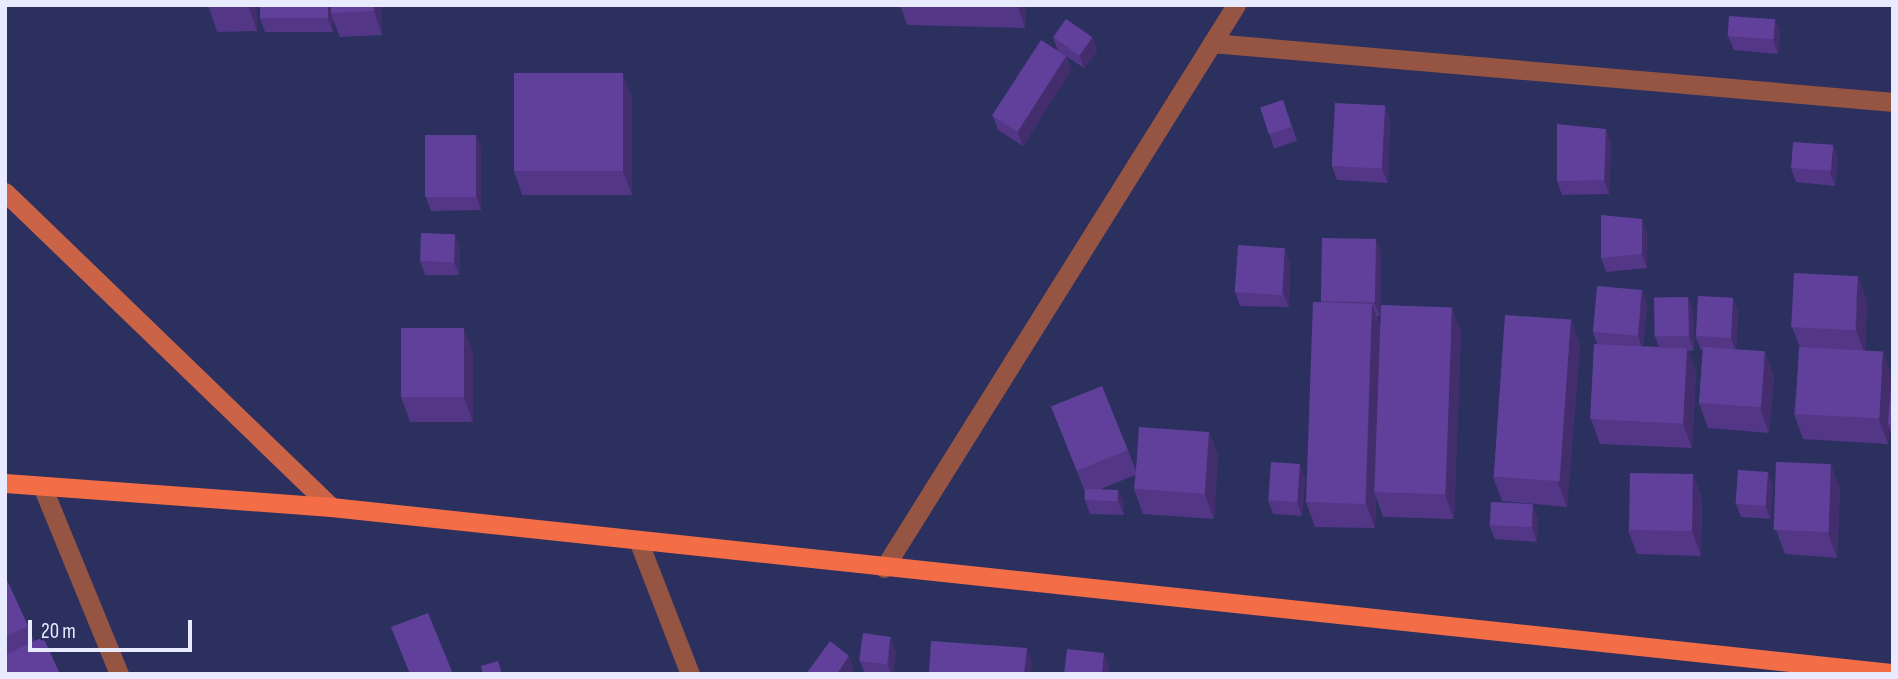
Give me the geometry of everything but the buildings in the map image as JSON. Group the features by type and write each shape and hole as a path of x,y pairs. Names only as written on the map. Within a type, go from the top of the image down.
{"main road":[{"path":"5,192 331,506"},
{"path":"5,483 331,506 884,568 1893,673"}],"street":[{"path":"884,568 1236,5"},
{"path":"1212,43 1893,102"},
{"path":"42,485 119,674"},
{"path":"638,540 690,674"}]}
